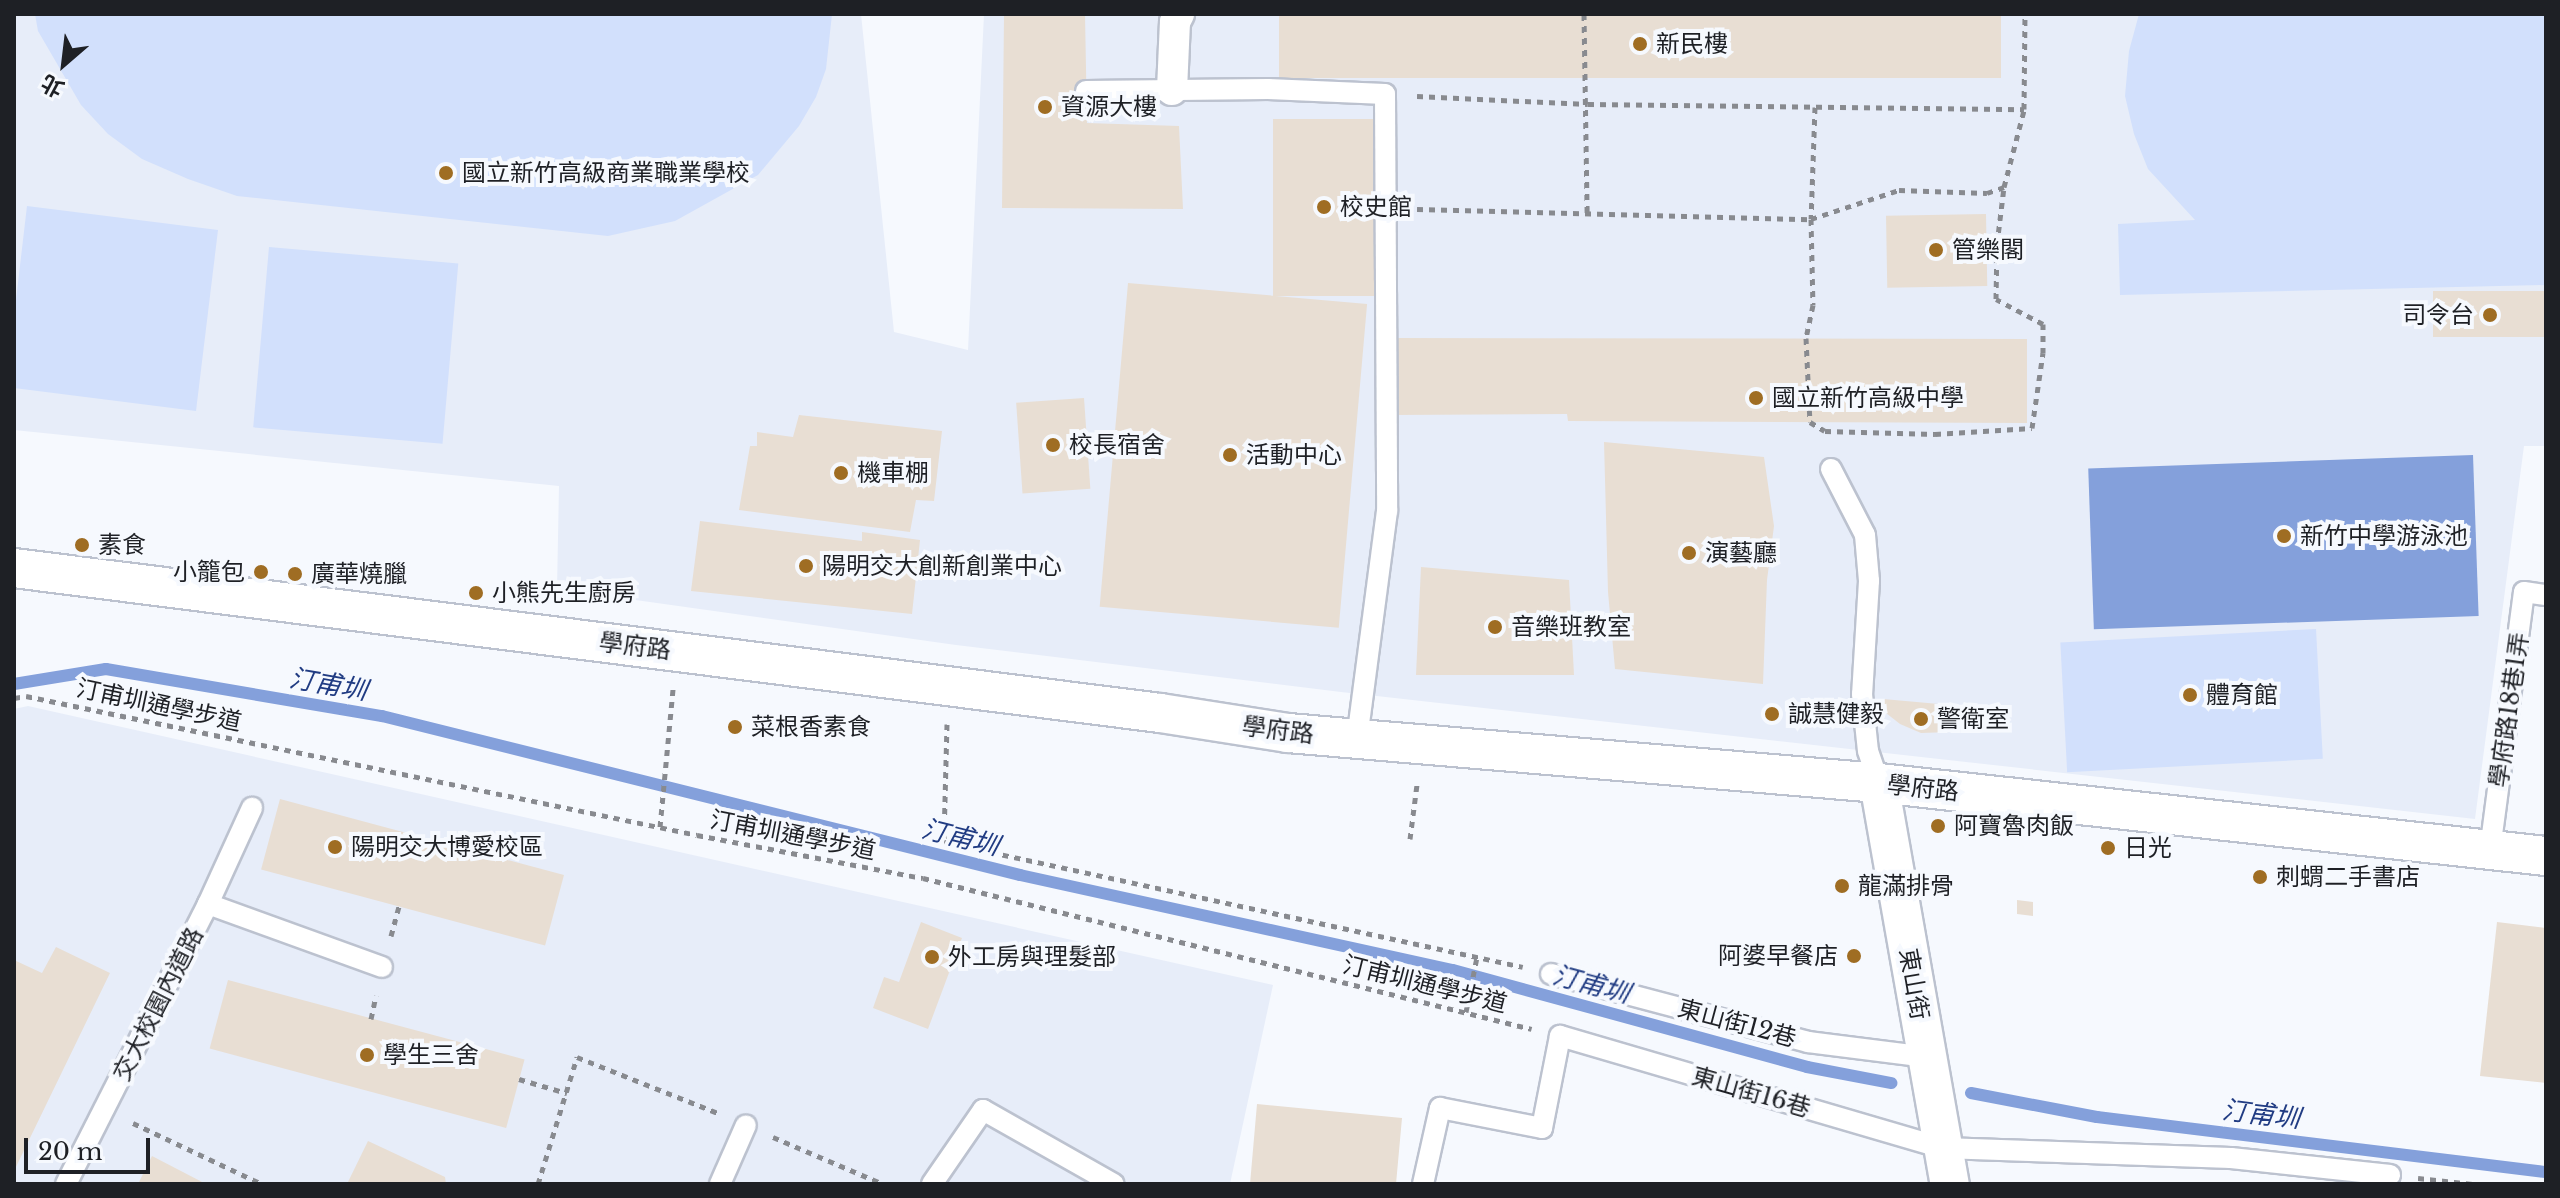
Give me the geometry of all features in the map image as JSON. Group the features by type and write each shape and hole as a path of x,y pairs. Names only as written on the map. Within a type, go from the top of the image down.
{"street":[{"path":"1172,90 1175,22 1179,14"},
{"name":"學府路","path":"14,568 948,686 1288,733 1879,783 2546,856"},
{"name":"東山街","path":"1879,783 1946,1166"}],"lane":[{"path":"1086,91 1385,94 1387,511 1357,740"},
{"path":"1831,469 1865,535 1869,581 1862,694 1868,751 1879,783"},
{"name":"學府路18巷1弄","path":"2490,850 2524,592 2546,595"},
{"path":"208,904 252,808"},
{"name":"交大校園內道路","path":"66,1184 208,904 382,967"},
{"name":"東山街12巷","path":"1551,974 1808,1042 1927,1057"},
{"path":"1423,1184 1440,1108 1542,1128 1560,1036"},
{"name":"東山街16巷","path":"1560,1036 1946,1166 2231,1158 2390,1175"},
{"path":"932,1184 983,1110 1114,1184"},
{"path":"720,1184 746,1125"}],"path":[{"path":"1584,14 1588,104 1587,213"},
{"path":"1815,107 1811,219 1813,305 1806,338 1810,422 1825,431 1872,433 1935,434 2032,428 2043,353 2043,324 1996,299 1997,244 2004,187 2024,109 2025,14"},
{"path":"1385,94 1588,104 2024,109"},
{"path":"1384,208 1811,219 1899,190 1987,193 2004,187"},
{"path":"660,827 668,763 675,651"},
{"name":"汀甫圳通學步道","path":"948,686 944,842 1551,974"},
{"name":"汀甫圳通學步道","path":"14,698 26,696 923,878 1560,1036"},
{"path":"1410,839 1421,745"},
{"path":"1466,1012 1477,957"},
{"path":"538,1184 577,1057"},
{"path":"519,1079 567,1093"},
{"path":"105,1109 262,1184"},
{"path":"2390,1175 2473,1184"}],"shaded area":[{"name":"國立新竹高級中學","path":"14,14 861,14 894,332 968,350 984,14 2546,14 2546,446 2524,446 2475,819 1341,692 956,645 557,589 559,486 14,430"},
{"path":"35,14 832,14 826,69 816,97 799,126 758,175 675,221 608,236 237,196 188,179 142,159 108,134 81,105 38,31"},
{"path":"2139,14 2546,14 2546,285 2120,295 2118,224 2195,220 2148,169 2134,134 2125,96 2129,51"},
{"path":"27,206 218,230 196,411 14,388 14,317"},
{"path":"269,247 458,264 443,444 253,427"},
{"name":"體育館","path":"2316,629 2323,759 2067,772 2060,642"},
{"name":"陽明交大博愛校區","path":"28,706 1273,985 1230,1184 14,1184 14,709"}],"water":[{"name":"新竹中學游泳池","path":"2473,455 2479,616 2094,629 2088,468"}],"building":[{"name":"資源大樓","path":"1004,14 1085,14 1087,123 1179,126 1183,209 1002,208"},
{"name":"新民樓","path":"1279,14 2001,14 2001,78 1279,78"},
{"name":"校史館","path":"1273,119 1374,119 1374,296 1273,296"},
{"name":"管樂閣","path":"1986,214 1987,286 1887,288 1886,216"},
{"name":"活動中心","path":"1128,283 1367,304 1339,628 1100,607"},
{"name":"司令台","path":"2433,291 2546,291 2546,337 2433,337"},
{"path":"1391,338 2027,339 2027,423 1568,421 1567,414 1391,415"},
{"name":"校長宿舍","path":"1084,398 1090,489 1023,494 1016,403"},
{"name":"機車棚","path":"799,415 942,431 934,501 916,500 910,532 739,510 750,446 757,446 757,432 793,437"},
{"name":"演藝廳","path":"1604,442 1764,457 1774,526 1767,580 1763,684 1615,669 1608,592"},
{"name":"陽明交大創新創業中心","path":"700,521 862,541 862,532 920,540 912,614 691,591"},
{"name":"音樂班教室","path":"1421,567 1569,580 1574,675 1416,675"},
{"name":"警衛室","path":"1883,699 1950,705 1950,732 1921,733 1900,724 1886,713"},
{"path":"280,799 564,875 545,946 261,870"},
{"path":"2017,900 2033,902 2033,916 2017,914"},
{"name":"外工房與理髮部","path":"921,922 962,938 928,1029 873,1008 884,977 899,982"},
{"path":"2497,922 2546,928 2546,1083 2480,1076"},
{"path":"56,947 110,973 14,1171 14,960 42,973"},
{"name":"學生三舍","path":"228,980 525,1059 506,1128 210,1049"},
{"path":"1257,1104 1402,1118 1396,1184 1250,1184"},
{"path":"368,1141 445,1177 446,1184 347,1184"},
{"path":"152,1156 206,1184 138,1184"}],"waterway":[{"name":"汀甫圳","path":"14,684 106,669 382,716 1020,875 1453,970 1807,1067 1891,1083"},
{"name":"汀甫圳","path":"1971,1093 2097,1117 2546,1172"}],"place":[{"name":"新民樓","path":"1640,44"},
{"name":"資源大樓","path":"1045,107"},
{"name":"國立新竹高級商業職業學校","path":"446,173"},
{"name":"校史館","path":"1324,207"},
{"name":"管樂閣","path":"1936,250"},
{"name":"司令台","path":"2490,315"},
{"name":"國立新竹高級中學","path":"1756,398"},
{"name":"校長宿舍","path":"1053,445"},
{"name":"活動中心","path":"1230,455"},
{"name":"機車棚","path":"841,473"},
{"name":"新竹中學游泳池","path":"2284,536"},
{"name":"素食","path":"82,545"},
{"name":"演藝廳","path":"1689,553"},
{"name":"陽明交大創新創業中心","path":"806,566"},
{"name":"小籠包","path":"261,572"},
{"name":"廣華燒臘","path":"295,574"},
{"name":"小熊先生廚房","path":"476,593"},
{"name":"音樂班教室","path":"1495,627"},
{"name":"體育館","path":"2190,695"},
{"name":"誠慧健毅","path":"1772,714"},
{"name":"警衛室","path":"1921,719"},
{"name":"菜根香素食","path":"735,727"},
{"name":"阿寶魯肉飯","path":"1938,826"},
{"name":"陽明交大博愛校區","path":"335,847"},
{"name":"日光","path":"2108,848"},
{"name":"刺蝟二手書店","path":"2260,877"},
{"name":"龍滿排骨","path":"1842,886"},
{"name":"阿婆早餐店","path":"1854,956"},
{"name":"外工房與理髮部","path":"932,957"},
{"name":"學生三舍","path":"367,1055"}]}
